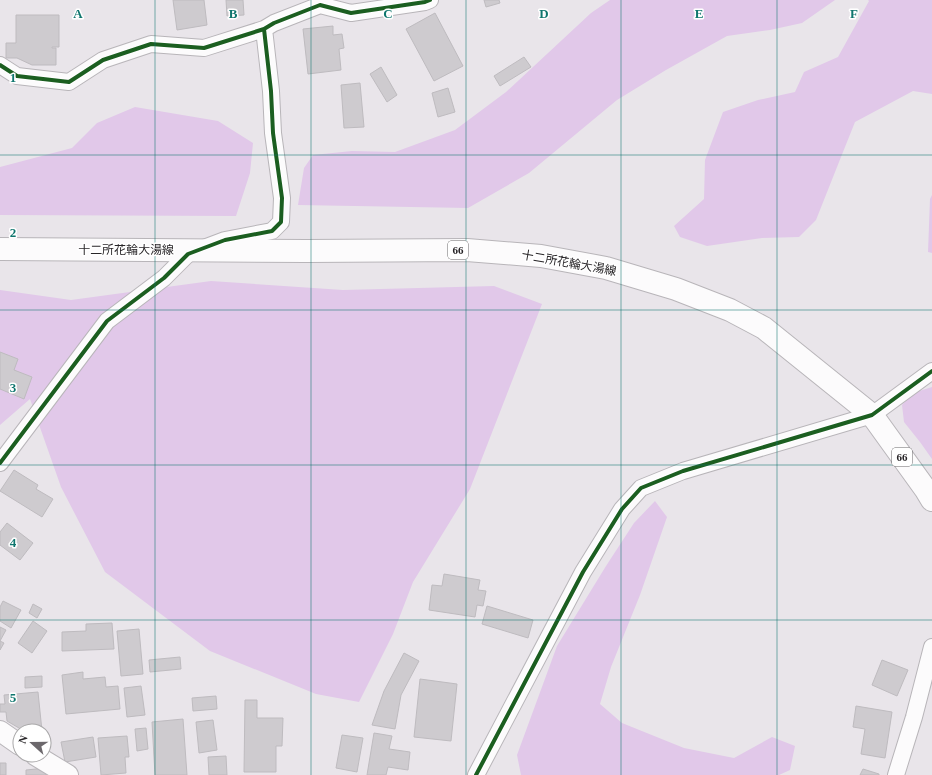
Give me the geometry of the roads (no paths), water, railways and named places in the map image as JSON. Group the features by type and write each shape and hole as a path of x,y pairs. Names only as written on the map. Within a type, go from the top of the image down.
{"main road":[{"name":"十二所花輪大湯線","path":"0,249 307,251 466,250 541,256 606,268 676,289 730,310 764,328 872,415 932,500"}],"street":[{"path":"0,65 17,76 69,82 103,60 151,44 204,48 264,28 319,3 351,13 430,0"},
{"path":"0,463 107,321 164,278 188,254 225,240 272,231 282,222 282,198 273,133 271,91 264,28"},
{"path":"476,775 583,572 622,509 641,488 683,471 872,415 932,371"},
{"path":"896,775 914,717 932,647"},
{"path":"0,731 12,739"},
{"path":"48,763 68,775"}]}
